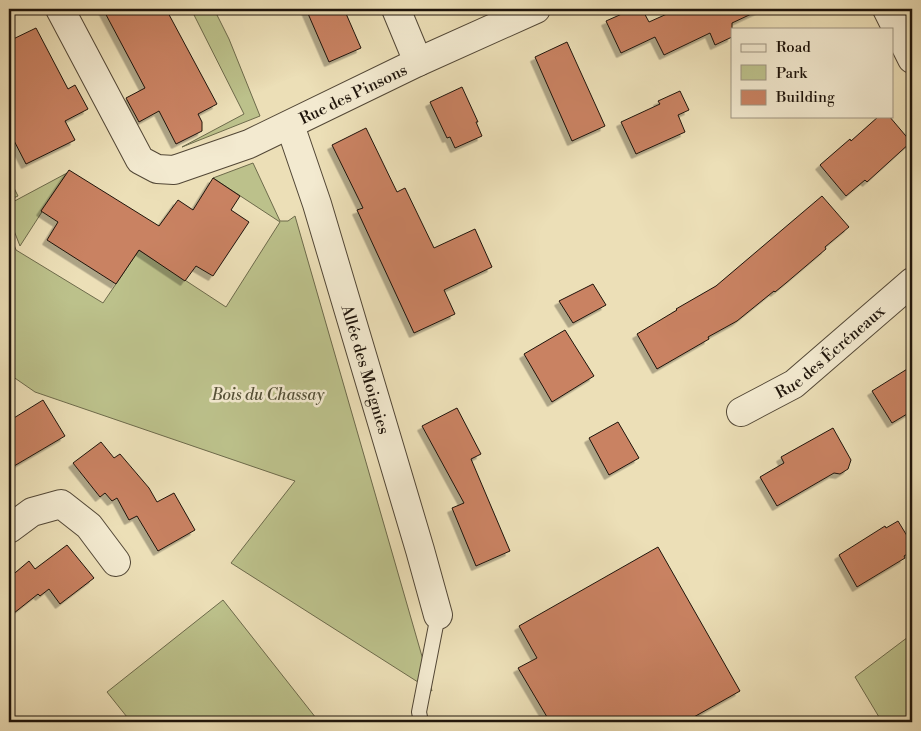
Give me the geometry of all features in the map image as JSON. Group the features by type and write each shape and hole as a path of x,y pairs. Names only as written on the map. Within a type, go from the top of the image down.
{"street":[{"name":"Rue des Pinsons","path":"60,9 140,160 157,169 174,170 249,144 418,62 536,9"},
{"name":"Rue des Pinsons","path":"396,9 418,62"},
{"path":"887,9 912,59"},
{"name":"Allée des Moignies","path":"290,125 317,204 438,615"},
{"name":"Rue des Écréneaux","path":"741,412 794,384 912,282"},
{"path":"9,529 32,512 61,504 89,526 116,562"}],"lane":[{"path":"421,722 419,712 438,615"}],"green space":[{"path":"191,9 214,9 229,39 260,116 182,147 244,114"},
{"name":"Bois du Chassay","path":"253,163 280,221 288,221 295,216 432,691 231,563 295,481 35,392 9,374 9,232 16,250 103,303 139,250 226,307 280,222 213,178"},
{"path":"67,173 20,246 9,218 9,204"},
{"path":"9,178 18,196 9,200"},
{"path":"223,600 316,718 310,722 131,722 107,692"},
{"path":"912,634 912,722 882,722 855,677"}],"building":[{"path":"103,9 166,9 217,104 198,114 202,122 202,131 176,144 159,111 139,122 126,98 145,88"},
{"path":"306,9 344,9 361,48 329,62"},
{"path":"633,9 642,9 649,22 678,9 762,9 732,23 731,37 715,45 710,33 664,55 655,37 621,53 606,21"},
{"path":"36,28 68,89 75,85 88,109 65,121 75,140 26,164 9,131 9,41"},
{"path":"567,42 605,126 572,141 535,57"},
{"path":"462,87 478,122 476,122 482,136 455,148 450,137 447,138 430,102"},
{"path":"680,91 689,110 678,115 685,132 636,154 621,122 660,104 658,101"},
{"path":"877,118 891,118 911,142 867,182 865,180 846,196 820,165 850,139 851,141"},
{"path":"366,128 397,192 405,188 434,248 475,229 492,267 444,290 455,314 414,333 357,210 363,208 332,145"},
{"path":"69,170 159,226 178,200 193,210 213,178 240,196 231,210 249,222 213,276 196,266 185,281 139,250 116,284 47,240 58,222 41,211"},
{"path":"822,196 849,227 786,283 737,321 657,369 637,334 716,286"},
{"path":"593,284 606,305 573,323 559,301"},
{"path":"565,330 594,376 552,402 524,354"},
{"path":"912,366 912,411 892,423 872,391"},
{"path":"43,400 65,436 9,469 9,421"},
{"path":"457,408 481,454 471,459 510,551 476,566 452,508 464,503 422,426"},
{"path":"618,422 639,458 609,475 589,438"},
{"path":"833,428 851,460 848,469 840,474 834,473 777,506 760,477 784,463 781,457"},
{"path":"101,442 114,458 120,454 149,488 157,502 174,493 195,530 158,551 137,516 129,520 117,498 112,501 105,493 100,497 73,463"},
{"path":"898,521 912,544 912,551 904,556 905,558 857,587 839,555 885,526 886,528"},
{"path":"67,545 94,578 60,604 49,589 40,596 38,594 9,617 9,578 29,561 35,569"},
{"path":"658,547 740,691 685,722 550,722 518,668 537,658 519,626"}]}
